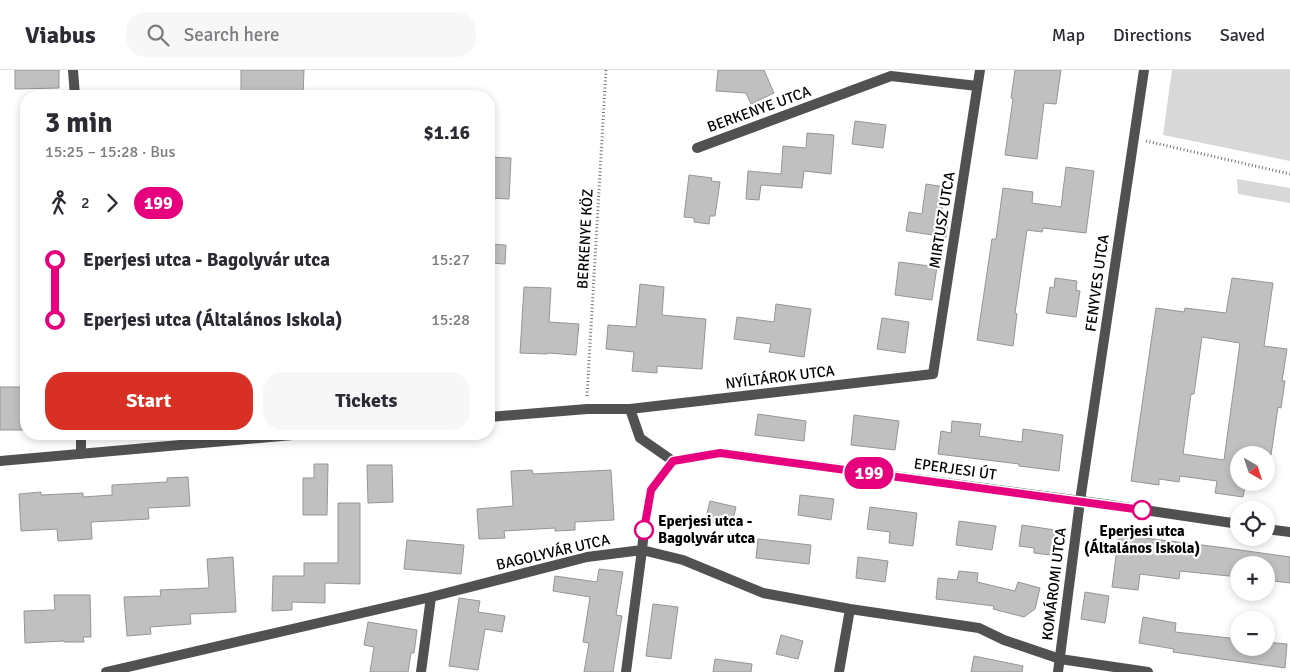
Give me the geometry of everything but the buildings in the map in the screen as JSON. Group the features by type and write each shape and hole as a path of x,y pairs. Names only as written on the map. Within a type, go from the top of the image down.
{"street":[{"path":"73,70 75,90"},
{"name":"MIRTUSZ UTCA","path":"934,374 980,70"},
{"name":"FENYVES UTCA","path":"1080,501 1144,70"},
{"name":"BERKENYE UTCA","path":"697,148 891,76 977,86"},
{"name":"NYÍLTÁROK UTCA","path":"495,417 587,409 630,409 934,374"},
{"path":"626,672 651,490 673,461 640,438 630,409"},
{"path":"81,440 81,454"},
{"path":"0,461 237,440"},
{"name":"EPERJESI ÚT","path":"673,461 720,453 1230,523"},
{"name":"KOMÁROMI UTCA","path":"1058,672 1080,501"},
{"path":"1275,530 1290,532"},
{"name":"BAGOLYVÁR UTCA","path":"106,672 431,597 587,557 642,550 683,560 763,593 850,609 980,628 1004,640 1060,659 1148,672"},
{"path":"421,672 431,597"},
{"path":"839,672 850,609"}],"path":[{"name":"BERKENYE KÖZ","path":"587,409 606,70"},
{"path":"1133,138 1290,174"}],"shaded area":[{"path":"1172,70 1290,70 1290,161 1163,135"},
{"path":"1237,179 1290,188 1290,203 1238,194"}],"bus line":[{"name":"199","path":"644,530 651,490 673,461 720,453 1142,510"}],"place":[{"name":"Eperjesi utca (Általános Iskola)","path":"1142,510"},
{"name":"Eperjesi utca - Bagolyvár utca","path":"644,530"}]}
